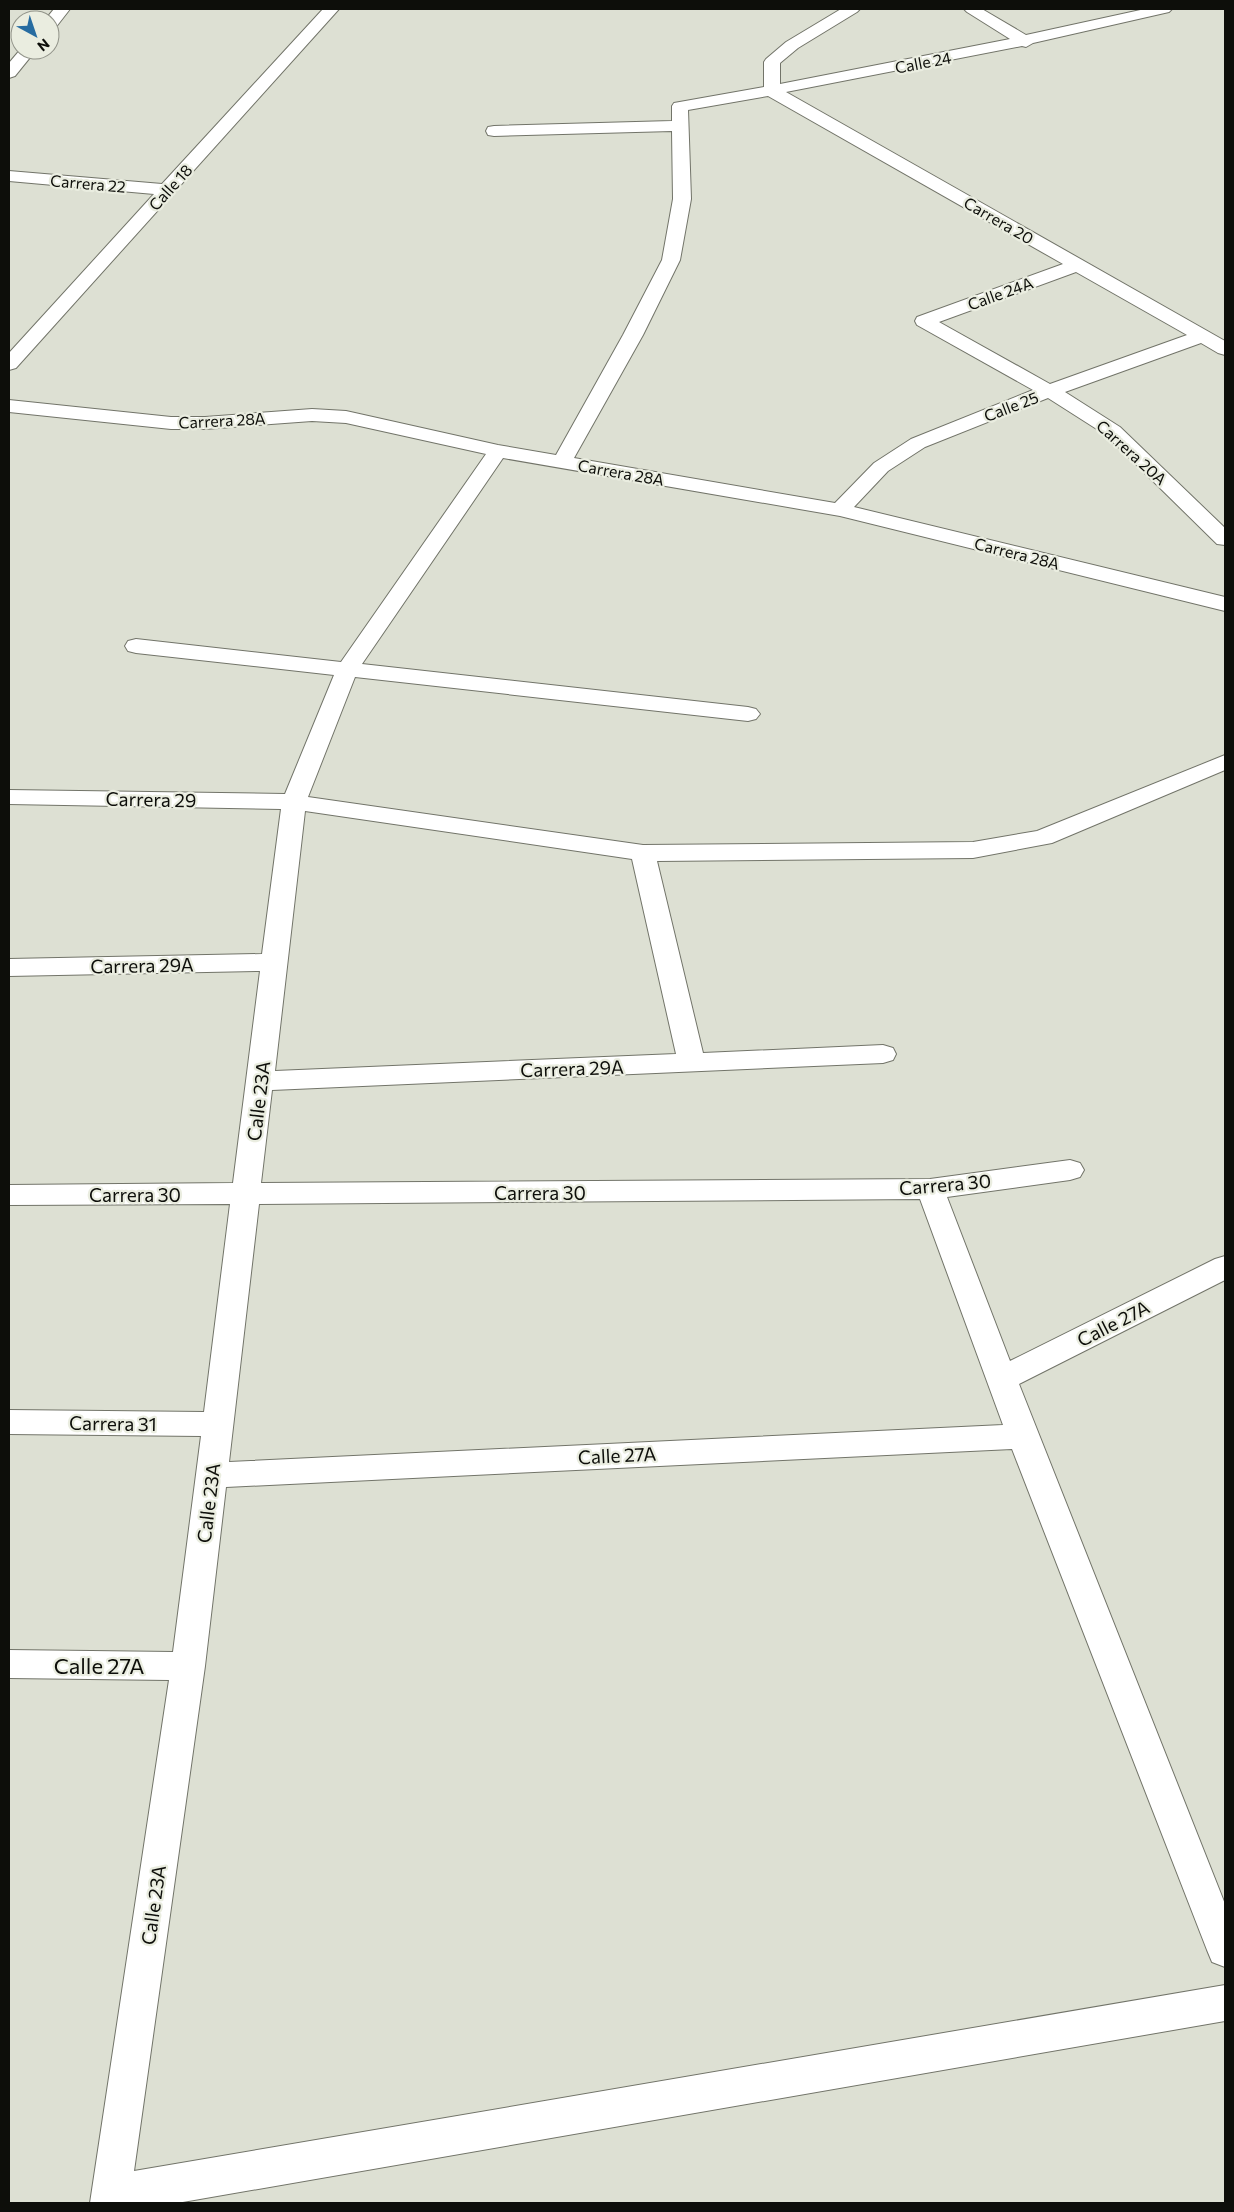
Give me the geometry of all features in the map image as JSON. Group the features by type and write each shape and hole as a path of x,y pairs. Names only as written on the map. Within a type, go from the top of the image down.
{"street":[{"name":"Calle 18","path":"9,364 331,9"},
{"path":"772,91 772,62 792,45 852,9"},
{"path":"972,9 1026,42"},
{"name":"Calle 24","path":"680,126 680,106 772,91 1026,42 1164,9"},
{"path":"9,73 20,60"},
{"name":"Carrera 20","path":"772,91 1225,349"},
{"path":"494,131 680,126 682,199 671,260 633,335 562,462"},
{"name":"Carrera 22","path":"9,176 166,190"},
{"name":"Calle 24A","path":"924,321 1077,265"},
{"name":"Carrera 20A","path":"924,321 1049,392 1113,431 1225,539"},
{"name":"Calle 25","path":"840,510 880,467 918,443 1049,392 1202,336"},
{"name":"Carrera 28A","path":"9,406 170,423 205,423 312,414 346,417 498,451 840,510 1225,604"},
{"name":"Calle 23A","path":"111,2199 188,1666 294,802 347,670 498,451"},
{"path":"136,646 748,714"},
{"name":"Carrera 29","path":"9,797 294,802 643,853 973,850 1043,838 1225,762"},
{"path":"643,853 692,1063"},
{"name":"Carrera 29A","path":"9,967 275,962"},
{"name":"Carrera 29A","path":"260,1081 883,1054"},
{"name":"Carrera 30","path":"9,1195 930,1189 1070,1170"},
{"path":"930,1189 1023,1436 1225,1950"},
{"name":"Calle 27A","path":"1002,1379 1225,1267"},
{"name":"Carrera 31","path":"9,1422 218,1424"},
{"name":"Calle 27A","path":"212,1475 1023,1436"},
{"name":"Calle 27A","path":"9,1664 188,1666"},
{"path":"111,2199 1225,2003"}]}
